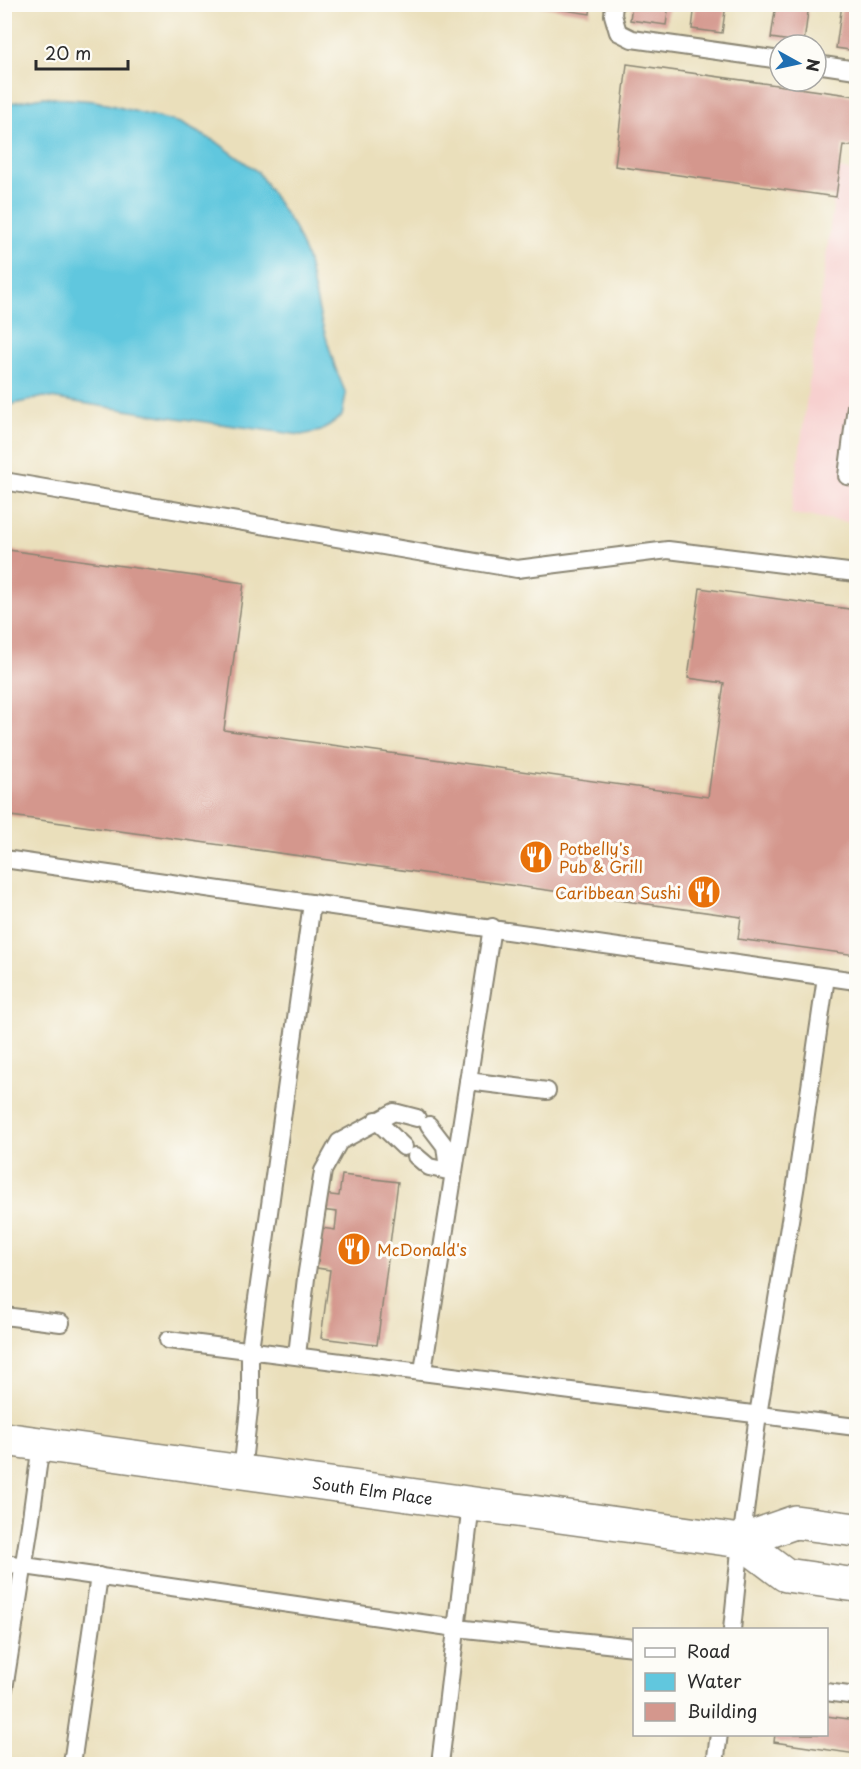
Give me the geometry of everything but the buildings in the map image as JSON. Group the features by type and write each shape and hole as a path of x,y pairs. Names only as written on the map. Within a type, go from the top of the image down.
{"main road":[{"name":"South Elm Place","path":"4,1439 741,1541 795,1522 856,1530"},
{"name":"South Elm Place","path":"741,1541 786,1575 856,1585"}],"lane":[{"path":"614,4 613,15 618,32 632,39 768,58"},
{"path":"828,66 856,70"},
{"path":"856,406 847,476 856,477"},
{"path":"4,481 517,569 668,550 856,573"},
{"path":"4,859 492,927 856,981"},
{"path":"242,1472 250,1401 250,1349 312,903"},
{"path":"423,1371 451,1174 492,927"},
{"path":"732,1628 758,1415 796,1184 825,977"},
{"path":"468,1081 547,1091"},
{"path":"297,1355 306,1278 323,1171 339,1142 394,1112 423,1121 445,1146 451,1174"},
{"path":"376,1120 429,1167 451,1174"},
{"path":"4,1316 61,1323"},
{"path":"168,1340 856,1427"},
{"path":"4,1689 24,1566 40,1444"},
{"path":"440,1764 471,1504"},
{"path":"4,1563 456,1628 633,1647"},
{"path":"72,1764 99,1576"},
{"path":"828,1692 856,1696"},
{"path":"715,1764 719,1736"}],"shaded area":[{"path":"838,169 856,172 856,523 791,514"}],"water":[{"path":"43,97 95,101 180,123 218,143 258,172 294,227 307,258 321,320 346,394 342,416 321,431 301,435 44,397 5,406 5,104"}],"place":[{"name":"Potbelly's Pub & Grill","path":"536,857"},
{"name":"Caribbean Sushi","path":"704,892"},
{"name":"McDonald's","path":"354,1249"}]}
